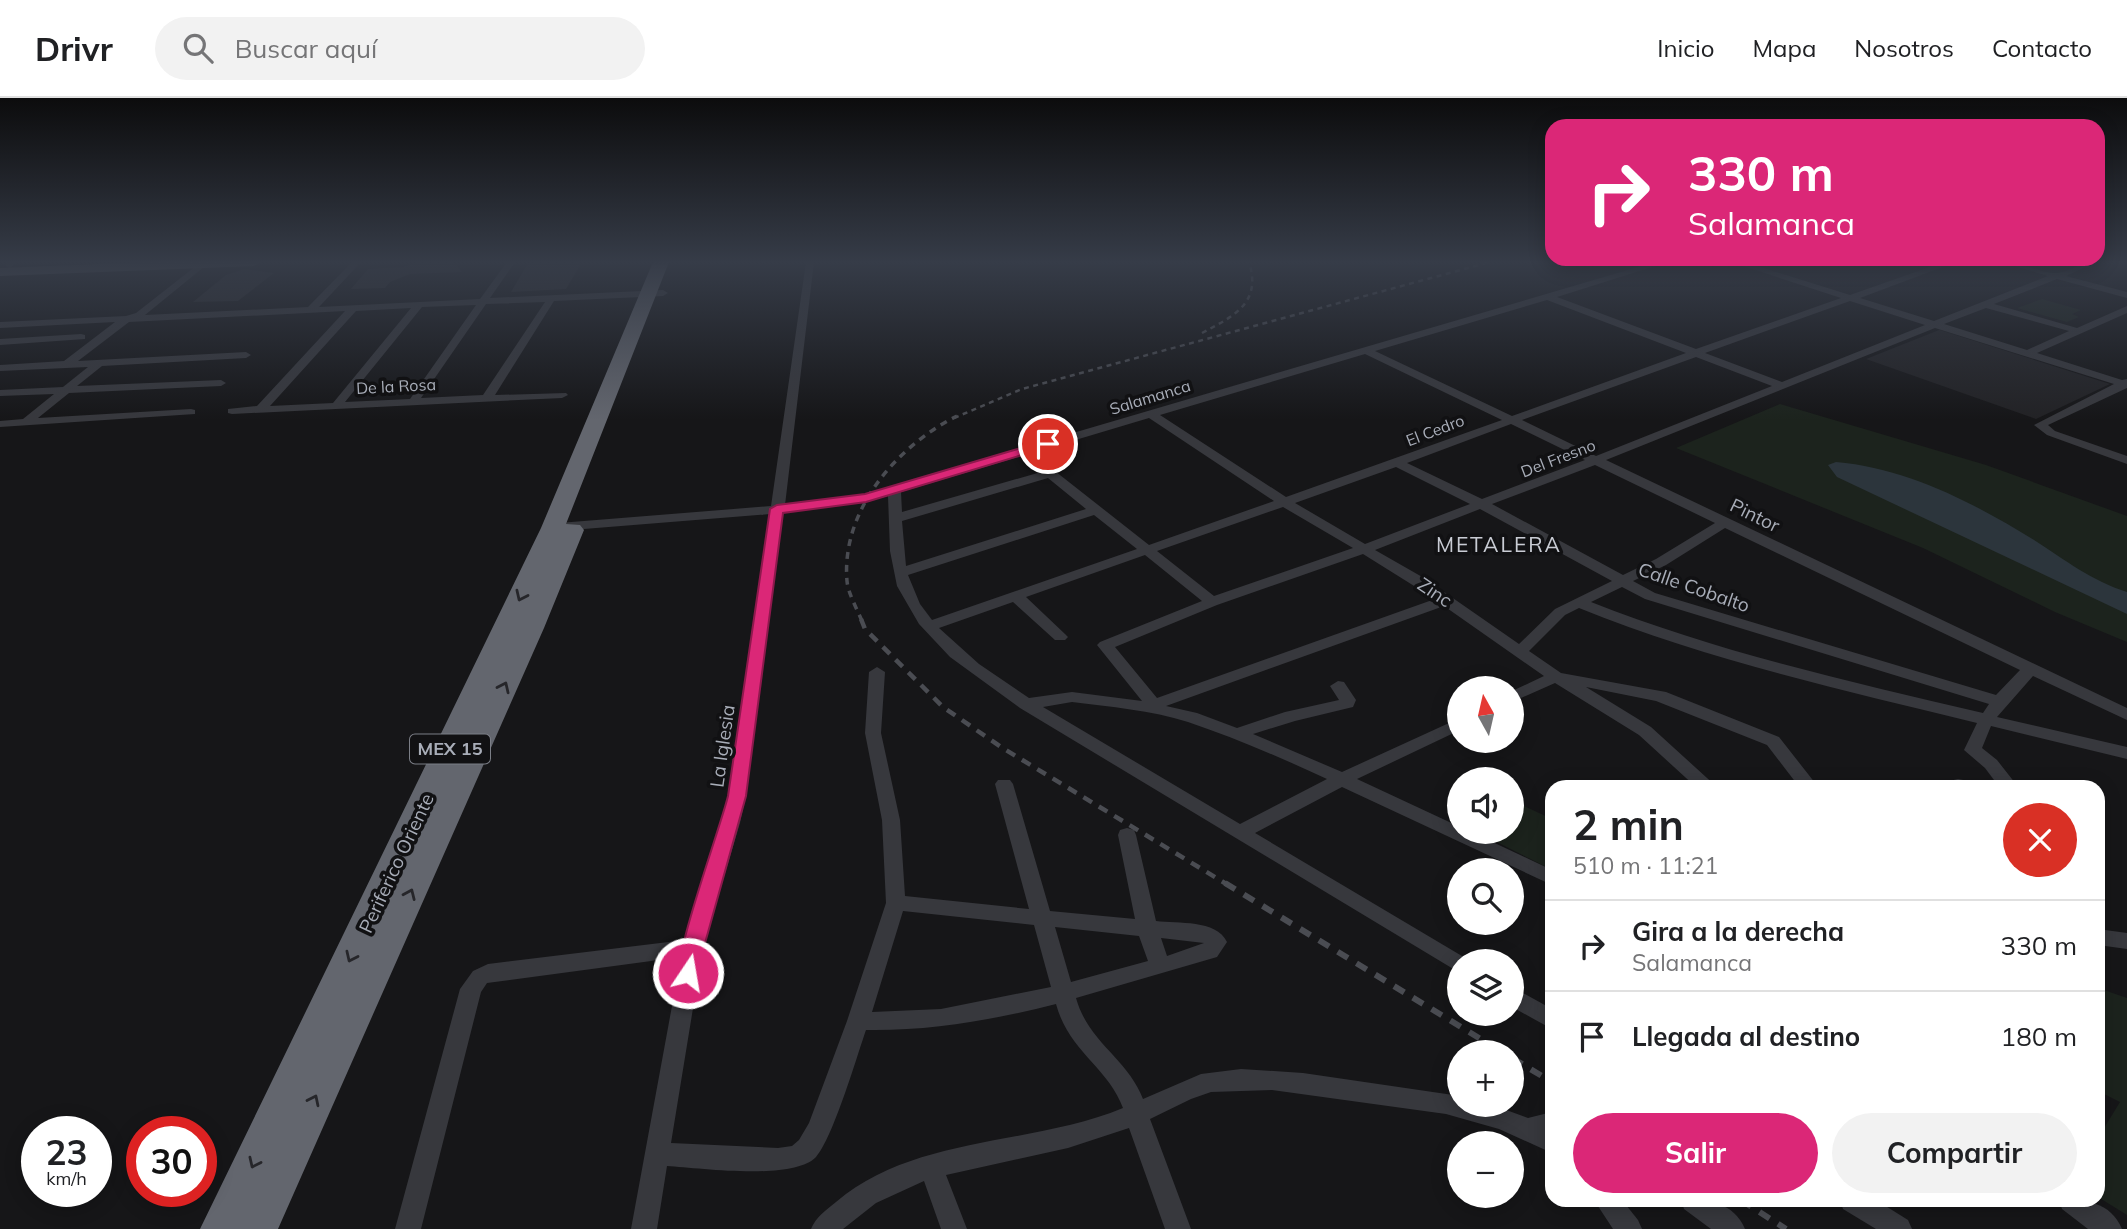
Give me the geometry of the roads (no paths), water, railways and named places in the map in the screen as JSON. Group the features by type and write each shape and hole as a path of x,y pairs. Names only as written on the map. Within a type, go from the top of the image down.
{"highway":[{"name":"Periferico Oriente","path":"255,1229 526,641 563,527 647,315"},
{"name":"Periferico Oriente","path":"223,1229 563,527"}],"street":[{"path":"0,325 175,315"},
{"path":"261,409 347,315"},
{"path":"337,405 411,315"},
{"path":"414,401 476,315"},
{"path":"487,398 541,315"},
{"name":"La Iglesia","path":"644,1229 692,947 737,796 803,315"},
{"name":"Salamanca","path":"563,527 841,503 894,490 1482,315"},
{"path":"1594,315 1780,385"},
{"name":"El Cedro","path":"929,626 1397,463 1804,315"},
{"path":"1903,315 2126,384"},
{"name":"Del Fresno","path":"1150,706 1105,645 1212,602 1364,548 1598,459 1961,315"},
{"path":"2021,315 2078,331"},
{"path":"2027,354 2114,315"},
{"path":"82,364 140,316"},
{"path":"65,365 126,319"},
{"path":"0,342 81,337"},
{"path":"86,349 102,348"},
{"name":"Pintor","path":"1366,349 2127,715"},
{"path":"0,368 246,355"},
{"path":"25,422 99,363"},
{"path":"0,394 221,383"},
{"path":"2126,384 2040,425 2043,430 2127,460"},
{"name":"De la Rosa","path":"232,411 562,395"},
{"path":"0,424 191,412"},
{"name":"Zinc","path":"1149,413 1284,502 1447,600 1556,677 1645,731 1700,780"},
{"path":"1022,451 1212,602"},
{"name":"Calle Cobalto","path":"1397,463 1662,600 1998,701"},
{"path":"897,518 1050,473"},
{"path":"894,490 900,573 911,601 929,626 987,679 1447,957"},
{"path":"900,573 1098,509"},
{"path":"1521,650 1560,612 1661,562 1725,522"},
{"path":"1016,596 1060,637"},
{"path":"1150,706 1447,600"},
{"path":"1577,602 1645,629 1746,661 1984,719 2084,740 2127,753"},
{"path":"2004,780 1991,764 1973,750 1973,746 1984,719 1998,701 2030,670"},
{"path":"656,1154 778,1160 797,1156 808,1148 819,1128 896,904 891,820 873,733 877,672"},
{"path":"1524,692 1556,677 1660,696 1762,734 1783,751 1804,780"},
{"path":"1237,734 1290,716 1348,703 1338,686"},
{"path":"1026,704 1072,697 1150,706 1191,717 1237,734 1545,875"},
{"path":"1239,833 1340,780 1447,729"},
{"path":"1004,784 1062,992 1075,1029 1128,1088 1178,1229"},
{"path":"1127,835 1148,931 1160,966"},
{"path":"858,1021 895,1023 943,1020 1160,966 1210,951 1217,942 1209,935 1148,931 1042,916 896,904"},
{"path":"2105,938 2127,941"},
{"path":"408,1229 471,989 480,976 692,947"},
{"path":"1524,1003 1545,1016"},
{"path":"824,1229 873,1190 895,1180 1060,1139 1136,1114 1182,1090 1213,1082 1274,1080 1410,1097 1541,1126"},
{"path":"932,1169 954,1229"},
{"path":"1612,1207 1629,1229"},
{"path":"1702,1207 1732,1229"},
{"path":"1863,1207 1899,1229"},
{"path":"2080,1207 2109,1229"}],"railway":[{"path":"1202,333 1233,315"},
{"path":"954,418 1022,389 1296,315"},
{"path":"862,621 847,581 853,529 863,506 894,463 914,444 957,416"},
{"path":"861,619 865,629 943,707 1001,747 1228,885"},
{"path":"1225,883 1482,1040"},
{"path":"1524,1065 1545,1078"},
{"path":"1752,1207 1786,1229"}],"district":[{"name":"METALERA","path":"1499,545"}]}
